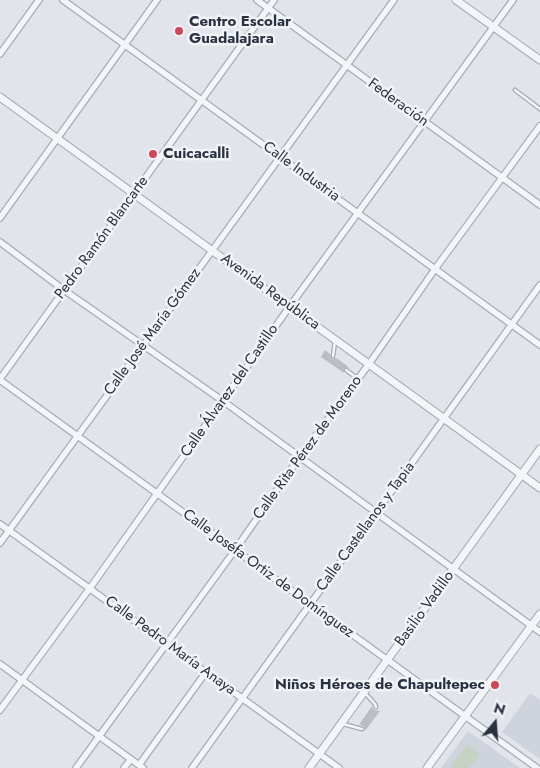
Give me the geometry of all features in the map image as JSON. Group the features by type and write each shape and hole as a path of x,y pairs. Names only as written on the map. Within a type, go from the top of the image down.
{"street":[{"path":"0,54 39,0"},
{"name":"Calle Industria","path":"63,0 540,344"},
{"path":"0,218 157,0"},
{"name":"Federación","path":"257,0 540,205"},
{"name":"Pedro Ramón Blancarte","path":"0,380 274,0"},
{"name":"Calle José María Gómez","path":"0,544 394,0"},
{"path":"456,0 540,60"},
{"name":"Calle Álvarez del Castillo","path":"0,710 21,679 90,588 290,306 513,0"},
{"name":"Avenida República","path":"0,97 540,488"},
{"name":"Calle Rita Pérez de Moreno","path":"76,768 540,126"},
{"path":"0,242 64,290 223,401 540,632"},
{"name":"Calle Castellanos y Tapia","path":"192,768 540,285"},
{"name":"Calle Joséfa Ortiz de Domínguez","path":"0,380 537,768"},
{"name":"Basilio Vadillo","path":"309,768 540,449"},
{"name":"Calle Pedro María Anaya","path":"0,524 339,768"},
{"path":"427,768 540,614"},
{"path":"0,664 141,767 206,672"},
{"path":"124,768 131,759"}],"lane":[{"path":"515,90 540,109"},
{"path":"333,356 336,340"},
{"path":"346,370 358,379"},
{"path":"364,692 376,707"},
{"path":"342,723 362,729"}],"shaded area":[{"path":"530,693 540,700 540,759 502,732"},
{"path":"468,731 520,768 441,768"}],"green space":[{"path":"467,745 480,754 469,768 454,768 451,766"}],"building":[{"path":"325,350 332,359 336,358 349,367 343,369 344,373 321,357"},
{"path":"372,706 374,710 380,711 365,731 364,726 359,725"}],"place":[{"name":"Centro Escolar Guadalajara","path":"179,31"},
{"name":"Cuicacalli","path":"153,154"},
{"name":"Niños Héroes de Chapultepec","path":"495,685"}]}
